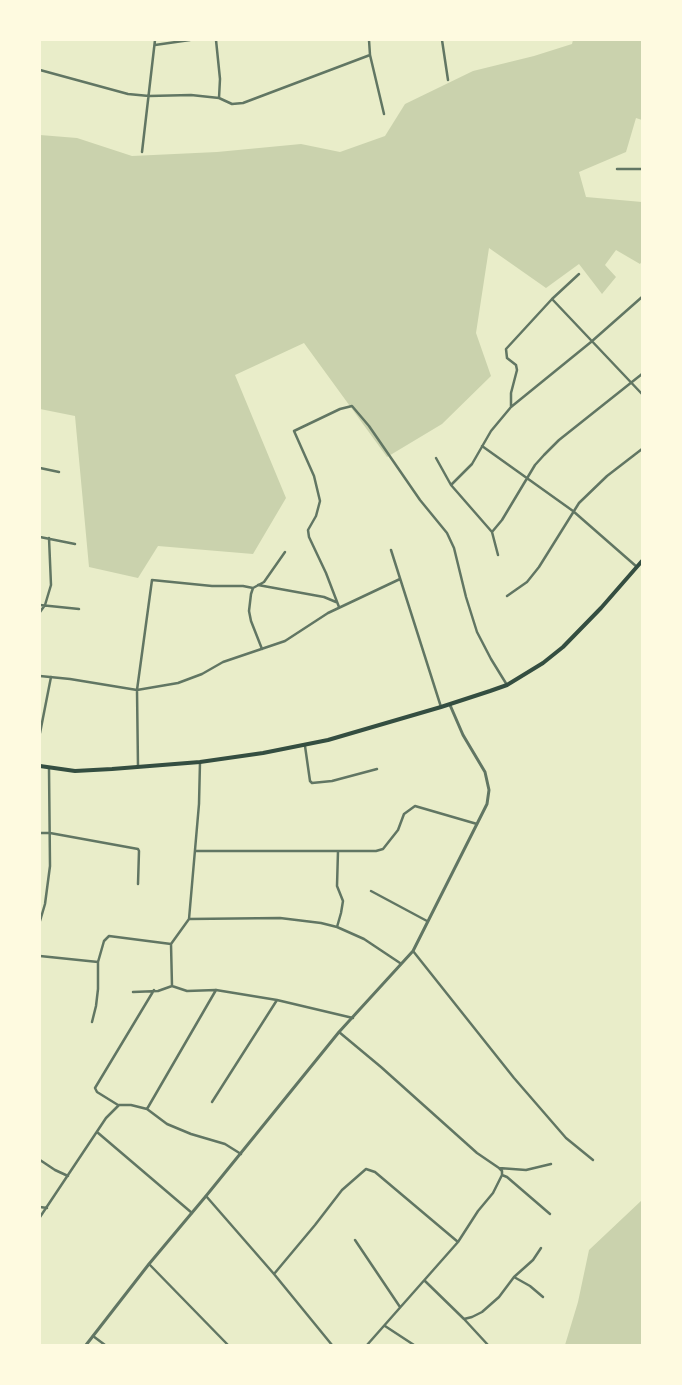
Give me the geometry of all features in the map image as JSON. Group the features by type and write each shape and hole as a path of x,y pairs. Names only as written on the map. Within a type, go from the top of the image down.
{"main road":[{"path":"40,766 75,771 138,767 200,762 305,746 441,707 507,685 543,664 564,647 596,614 642,561"}],"street":[{"path":"142,152 154,40"},
{"path":"154,45 190,40"},
{"path":"216,40 220,84 219,98"},
{"path":"369,40 370,55 384,114"},
{"path":"442,40 448,80"},
{"path":"40,70 128,94 149,96 191,95 219,98 232,104 243,103 370,55"},
{"path":"617,169 642,169"},
{"path":"511,407 511,392 518,370 516,365 507,358 506,349 552,299 579,274"},
{"path":"452,485 472,464 491,431 511,407 591,342 642,297"},
{"path":"552,299 642,394"},
{"path":"492,532 502,520 535,465 552,447 642,374"},
{"path":"339,607 308,534 320,501 314,476 294,431 340,408 352,406 369,426 420,500 447,533 454,548 466,596 478,632 491,659 507,685"},
{"path":"482,446 573,510 637,567"},
{"path":"507,596 527,582 539,567 573,510 593,488 642,449"},
{"path":"436,458 452,485 492,532 498,555"},
{"path":"40,468 58,472"},
{"path":"40,537 75,544"},
{"path":"40,612 45,605 51,585 48,538"},
{"path":"391,550 441,707"},
{"path":"262,649 249,611 253,588 264,582 285,552"},
{"path":"40,676 137,690 190,679 223,662 285,641 339,607 400,579"},
{"path":"138,767 137,690 152,580 183,584 234,585 253,588"},
{"path":"257,585 324,597 336,602"},
{"path":"40,605 80,609"},
{"path":"40,733 51,677"},
{"path":"86,1345 149,1264 339,1032 412,951 487,804 489,790 486,772 463,735 450,704"},
{"path":"305,746 310,781 312,783 332,781 377,769"},
{"path":"172,986 171,944 189,919 200,762"},
{"path":"40,921 45,904 50,866 49,768"},
{"path":"195,851 372,851 383,848 398,830 404,814 415,806 477,824"},
{"path":"40,833 50,833 138,849 138,884"},
{"path":"337,928 343,901 337,886 338,851"},
{"path":"370,891 427,921"},
{"path":"189,919 280,918 321,923 364,939 400,964"},
{"path":"92,1022 98,989 98,962 104,941 109,936 171,944"},
{"path":"412,951 514,1078 566,1138 593,1160"},
{"path":"40,956 98,962"},
{"path":"133,992 164,990 172,986 187,991 216,990 277,1000 352,1018"},
{"path":"154,990 95,1088 97,1092 119,1105 131,1105 147,1109 166,1124 225,1144 240,1154"},
{"path":"147,1109 216,990"},
{"path":"212,1102 277,1000"},
{"path":"339,1032 477,1153 502,1171 502,1175 493,1193 478,1211 458,1242 367,1345"},
{"path":"40,1217 106,1118 119,1105"},
{"path":"98,1132 192,1213"},
{"path":"40,1160 68,1176"},
{"path":"499,1168 526,1170 551,1164"},
{"path":"274,1274 315,1226 342,1190 366,1169 375,1172 458,1242"},
{"path":"502,1175 550,1214"},
{"path":"206,1196 274,1274 332,1345"},
{"path":"40,1207 47,1208"},
{"path":"355,1240 400,1307"},
{"path":"464,1319 482,1312 499,1297 514,1277 533,1260 541,1248"},
{"path":"149,1264 228,1345"},
{"path":"514,1277 530,1286 543,1298"},
{"path":"425,1281 464,1319 486,1344"},
{"path":"385,1326 414,1345"},
{"path":"93,1336 105,1345"}],"green space":[{"path":"573,40 642,40 642,120 636,118 626,152 579,172 586,197 642,202 642,261 640,264 616,250 605,265 616,277 602,294 579,264 546,288 489,248 476,333 491,376 442,424 387,457 304,343 235,375 286,498 253,554 158,546 138,578 89,567 75,416 40,409 40,135 77,138 132,156 217,152 301,144 340,152 385,136 405,104 473,71 534,56 572,44"},
{"path":"642,1200 642,1345 565,1345 578,1302 589,1250"}]}
